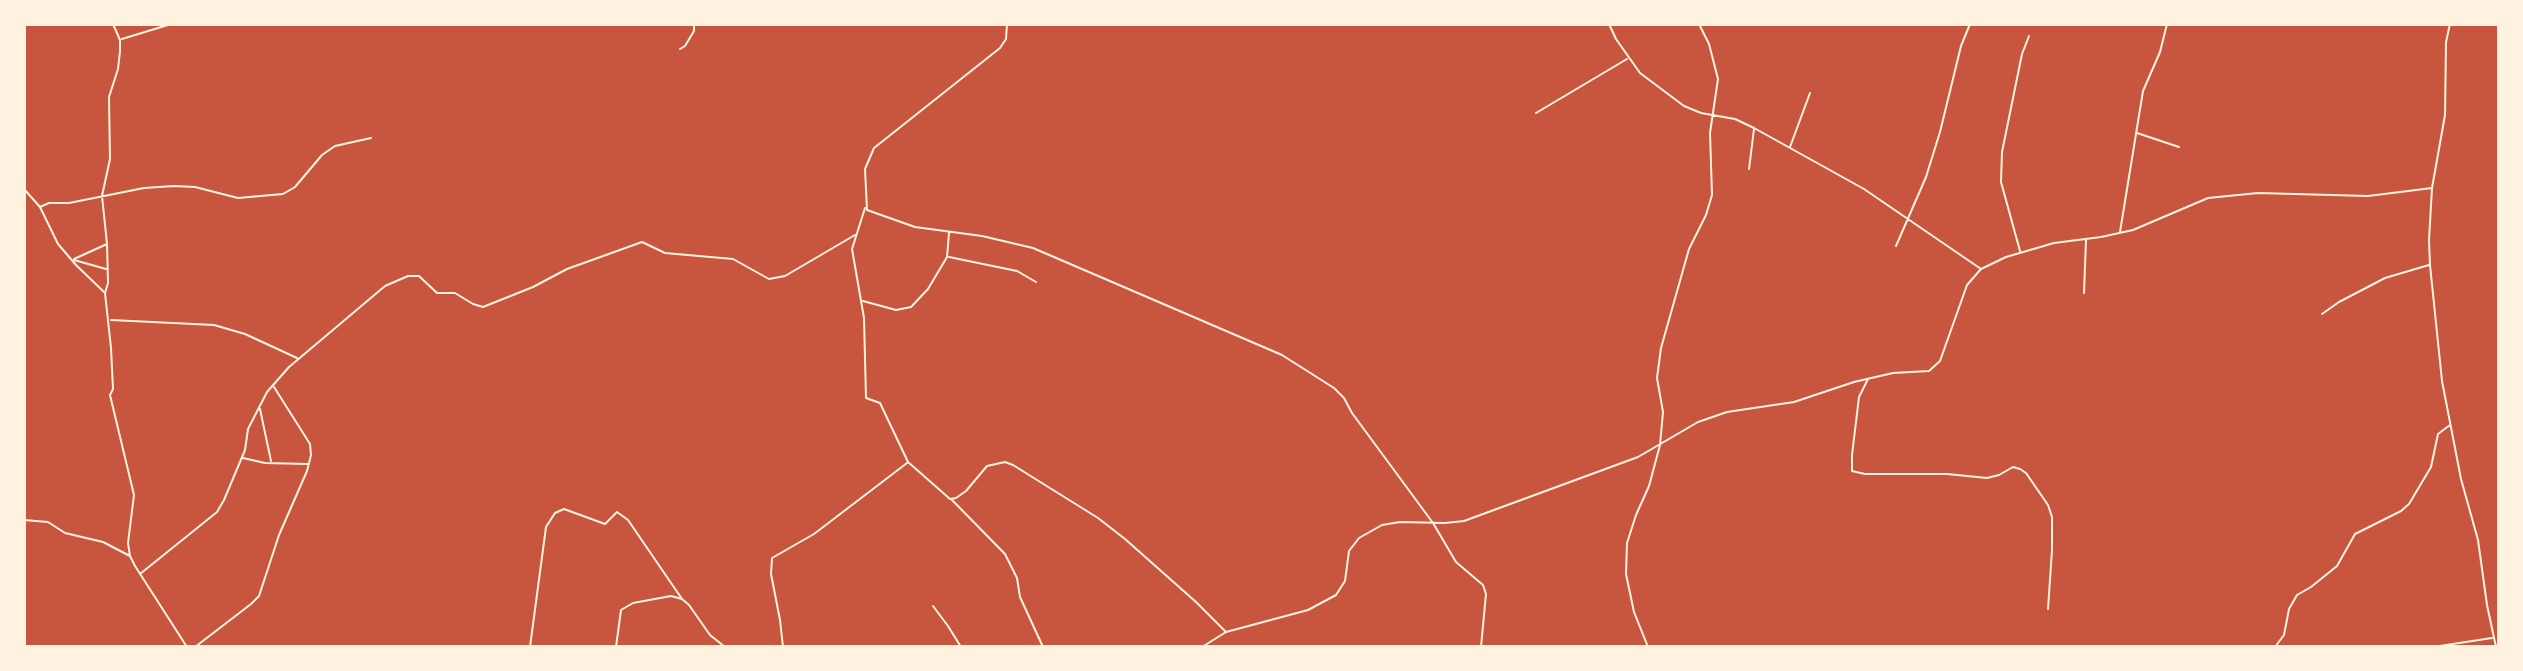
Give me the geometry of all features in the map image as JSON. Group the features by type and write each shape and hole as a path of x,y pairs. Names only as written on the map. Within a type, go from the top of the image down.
{"street":[{"path":"113,24 120,40 118,69 109,97 110,159 102,196 108,269 105,293 113,389 110,395 134,495 128,543 130,556 187,647"},
{"path":"120,40 171,24"},
{"path":"680,49 694,31 694,24"},
{"path":"1007,24 1006,39 1000,48 874,148 865,169 866,207 852,249 866,344 866,398 880,403 908,462 1005,554 1043,647"},
{"path":"1609,24 1629,58 1651,82 1684,106 1735,119 1754,128 1864,189 1981,269"},
{"path":"1648,647 1634,612 1626,574 1627,543 1649,486 1660,445 1663,412 1658,365 1671,307 1689,249 1712,195 1710,133 1717,71 1699,24"},
{"path":"1896,246 1926,177 1961,46 1970,24"},
{"path":"2120,233 2143,91 2160,52 2167,24"},
{"path":"2450,24 2446,42 2445,115 2432,188 2430,265 2442,381 2461,479 2478,540 2496,647"},
{"path":"2020,253 2001,182 2002,152 2022,54 2029,36"},
{"path":"1536,113 1629,58"},
{"path":"1789,148 1810,93"},
{"path":"1749,169 1754,128"},
{"path":"2136,132 2179,147"},
{"path":"40,207 144,188 174,186 195,187 238,198 283,194 295,187 322,155 335,146 371,138"},
{"path":"1202,647 1226,632 1308,610 1336,595 1345,581 1349,551 1369,530 1382,525 1464,521 1638,457 1698,422 1727,412 1794,402 1893,373 1929,371 1935,367 1956,321 1967,285 1981,269 2006,257 2054,243 2120,233 2208,198 2258,193 2368,196 2432,188"},
{"path":"24,189 40,207 58,244 105,293"},
{"path":"866,207 906,225 982,236 1033,248 1282,355 1340,393 1433,523 1456,562 1485,589 1483,646"},
{"path":"861,301 883,308 909,308 928,289 947,257 949,233"},
{"path":"140,574 217,512 241,457 248,429 273,386 299,359 385,286 408,276 419,276 437,293 455,293 483,307 567,269 642,242 665,253 733,259 769,279 794,271 855,235"},
{"path":"2084,293 2086,239"},
{"path":"73,260 107,244"},
{"path":"947,257 1017,271 1036,282"},
{"path":"73,260 108,269"},
{"path":"2322,314 2385,278 2430,265"},
{"path":"109,320 214,325 245,334 299,359"},
{"path":"1869,378 1859,397 1852,471 1987,478 2013,467 2026,473 2048,505 2052,517 2048,609"},
{"path":"195,647 259,596 279,535 309,464 310,444 273,386"},
{"path":"261,404 259,410 272,463"},
{"path":"2275,647 2284,635 2289,609 2297,595 2337,566 2355,534 2409,504 2431,467 2438,434 2451,424"},
{"path":"241,457 272,463 309,464"},
{"path":"783,646 771,574 772,558 814,534 908,462"},
{"path":"950,499 966,491 987,466 1005,462 1013,465 1116,532 1226,632"},
{"path":"530,647 546,527 555,513 564,509 605,524 617,512 628,520 682,599 710,635 725,647"},
{"path":"24,520 48,522 65,533 103,542 130,556"},
{"path":"616,647 618,619 625,606 671,596 682,599"},
{"path":"933,606 961,647"},
{"path":"2433,647 2494,638"}]}
